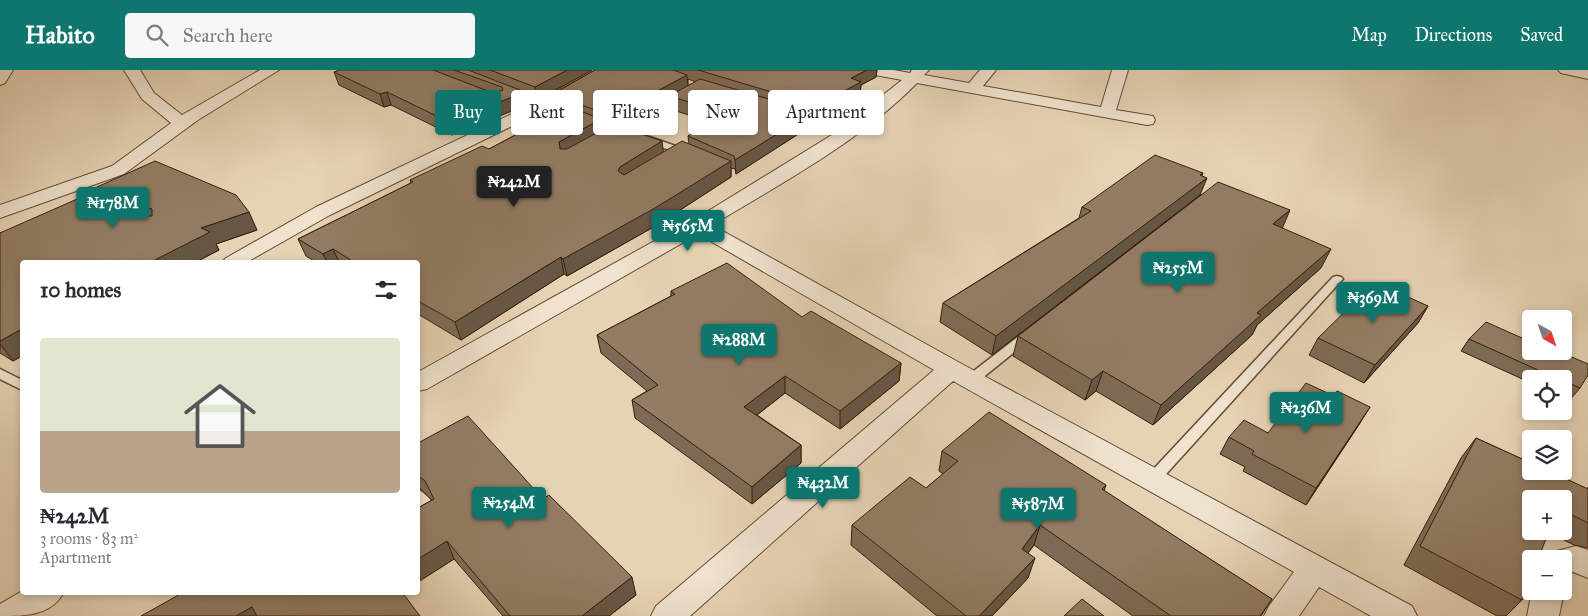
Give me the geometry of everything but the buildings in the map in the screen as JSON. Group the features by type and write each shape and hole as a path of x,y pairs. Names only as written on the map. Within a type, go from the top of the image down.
{"street":[{"path":"0,80 5,70"},
{"path":"132,70 139,87 155,103 178,118 181,125"},
{"path":"3,204 118,170 181,125 271,70"},
{"path":"570,90 606,70"},
{"path":"869,70 917,74 972,89 1147,120"},
{"path":"972,89 988,70"},
{"path":"1107,113 1120,70"},
{"path":"1566,70 1588,74"},
{"path":"420,381 699,226 790,170 859,123 917,74"},
{"path":"236,260 323,210 511,120"},
{"path":"699,226 961,374 1400,616"},
{"path":"667,616 961,374"},
{"path":"1572,560 1576,559 1588,565"},
{"path":"1280,616 1314,568"},
{"path":"9,616 43,595"},
{"path":"1542,616 1546,600"}],"lane":[{"path":"504,91 511,94"},
{"path":"599,143 614,135"},
{"path":"622,135 652,140 698,158"},
{"path":"666,161 682,151"},
{"path":"1153,479 1337,279"},
{"path":"961,374 1042,325"},
{"path":"0,373 20,385"},
{"path":"420,498 428,508"}]}
